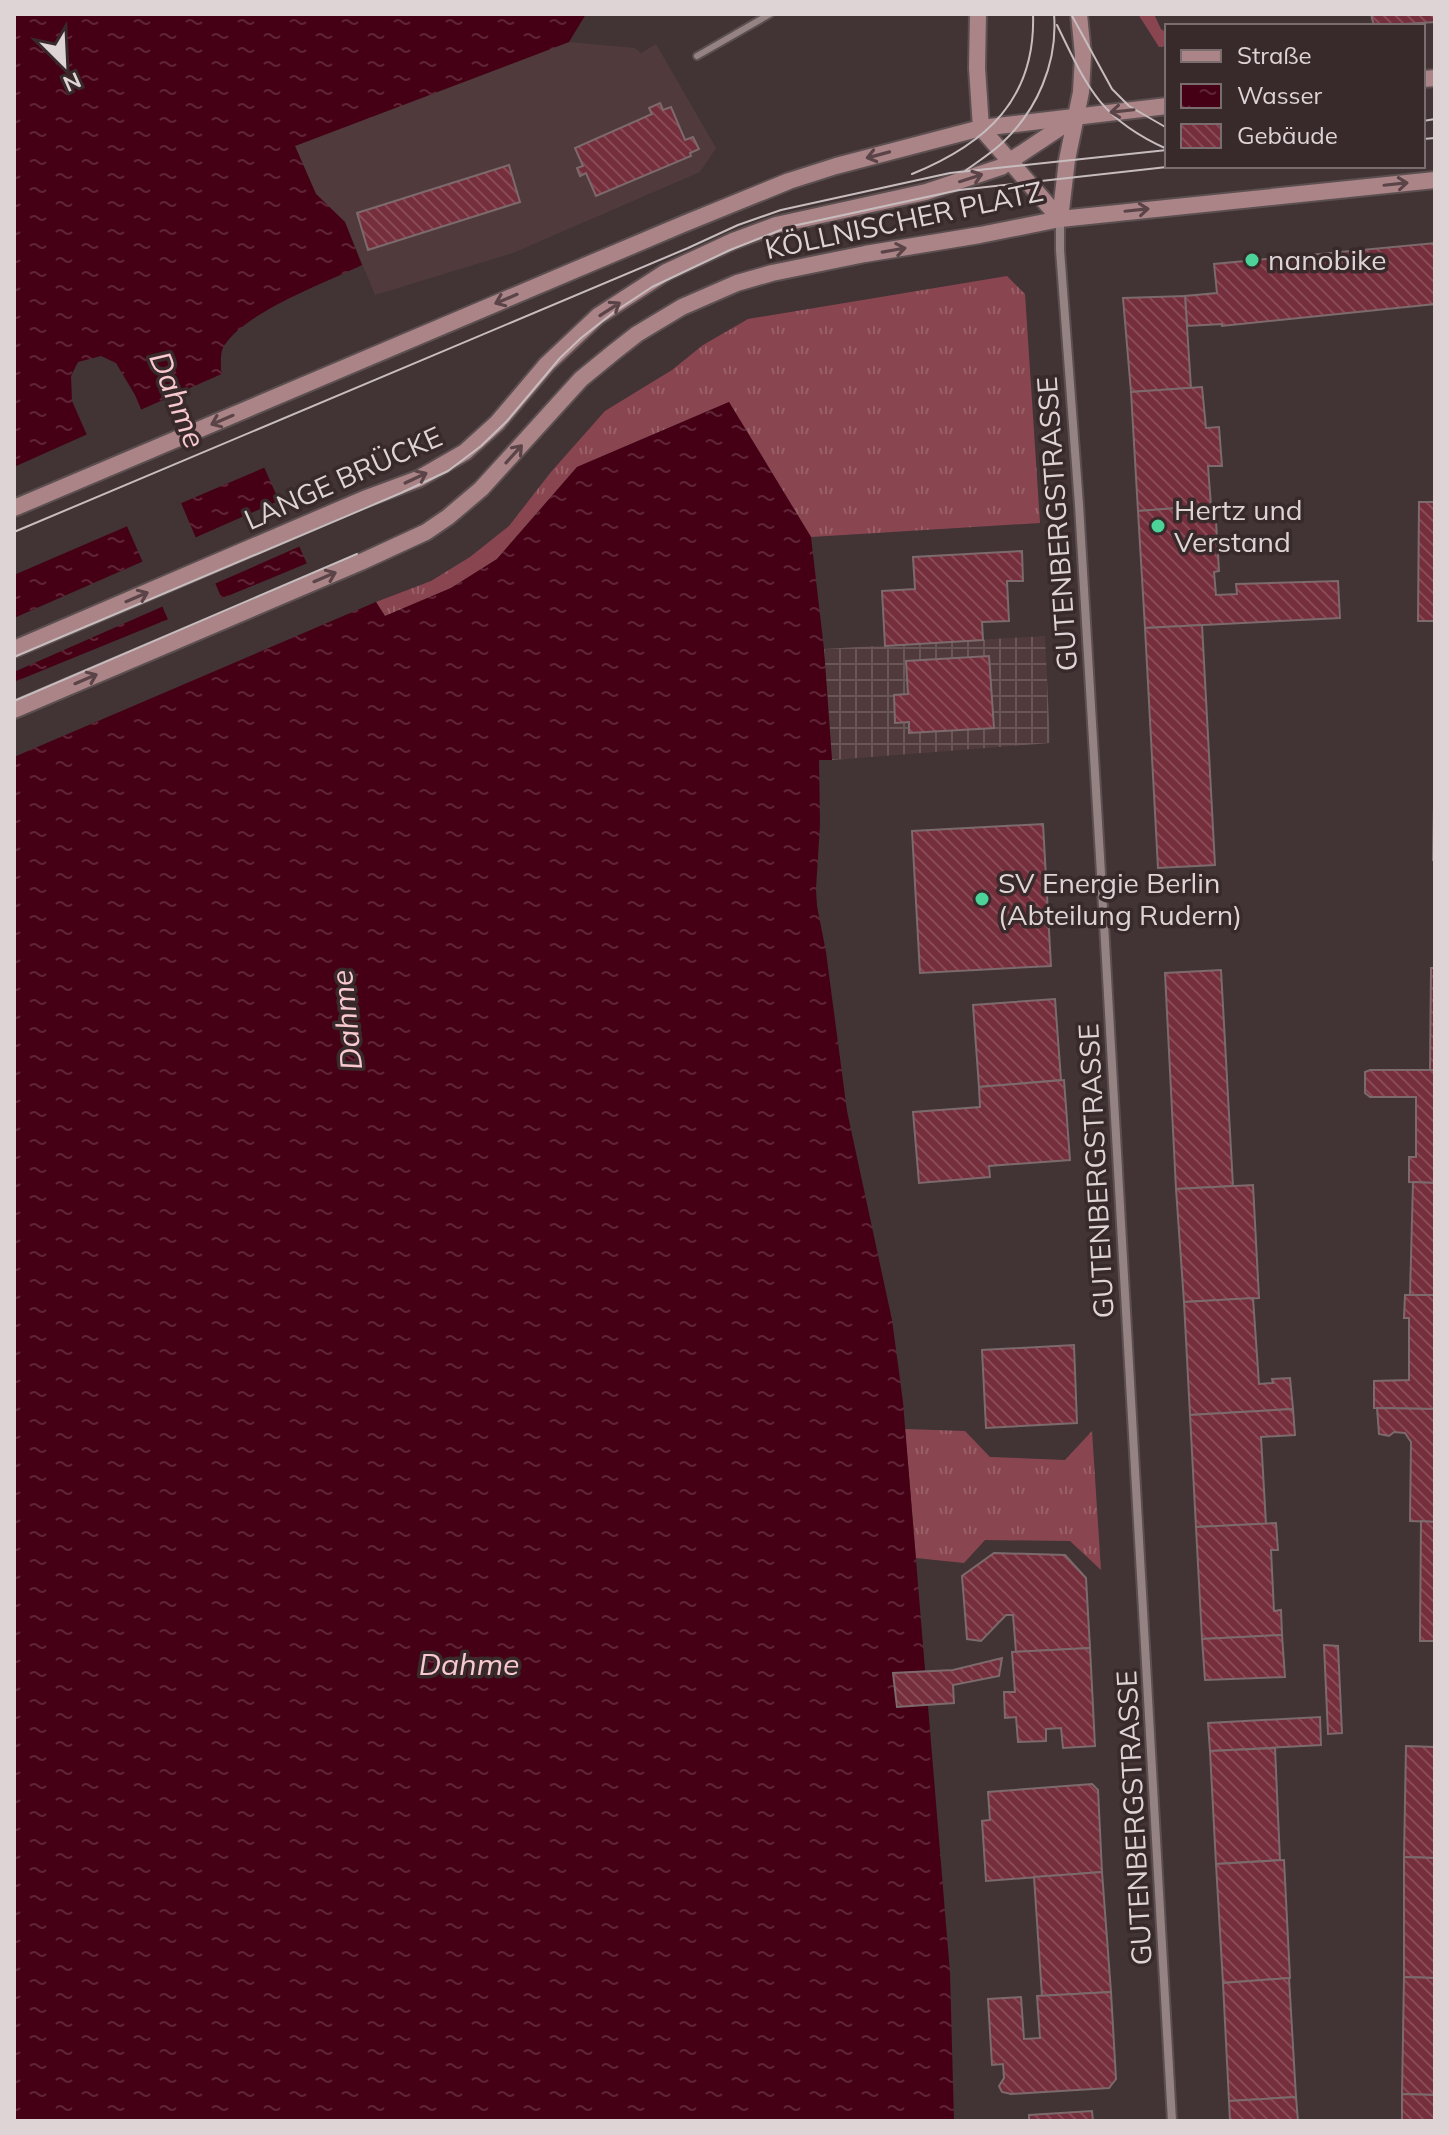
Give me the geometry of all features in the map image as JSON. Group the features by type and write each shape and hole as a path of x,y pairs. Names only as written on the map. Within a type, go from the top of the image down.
{"main road":[{"path":"978,14 977,68 981,128 1060,219 1435,180"},
{"name":"KÖLLNISCHER PLATZ","path":"14,710 426,532 494,477 572,389 598,365 637,334 682,307 737,283 772,273 1060,219 1067,160 1081,92 1083,55 1079,14"},
{"path":"1077,116 1165,106"},
{"name":"KÖLLNISCHER PLATZ","path":"14,508 789,181 981,128 1077,116"},
{"name":"KÖLLNISCHER PLATZ","path":"733,241 790,221 926,192 983,174 1010,162 1077,116"},
{"name":"LANGE BRÜCKE","path":"14,649 418,479 465,452 497,423 547,364 598,316 666,272 733,241"}],"street":[{"name":"GUTENBERGSTRASSE","path":"1060,219 1103,893 1172,2121"}],"lane":[{"path":"697,56 770,14"}],"shaded area":[{"path":"569,42 635,48 641,53 656,44 716,148 700,172 513,253 375,295 345,222 316,194 295,146"},
{"path":"1045,636 1050,743 832,760 824,649"}],"green space":[{"path":"1138,14 1154,14 1165,32 1165,46 1159,47"},
{"path":"1007,276 1025,294 1040,523 811,537 729,402 577,467 497,559 451,588 385,616 376,602 431,581 470,557 509,526 605,411 672,370 703,345 748,319"},
{"path":"905,1429 965,1431 990,1457 1065,1460 1092,1431 1101,1570 1070,1541 985,1540 964,1563 916,1558"}],"water":[{"name":"Dahme","path":"14,14 586,14 569,42 295,146 316,194 345,222 362,265 267,310 234,333 221,354 221,370 315,582 376,602 385,616 451,588 497,559 577,467 729,402 811,537 824,649 832,760 819,760 817,906 847,1111 892,1320 903,1402 950,1973 954,2121 14,2121","holes":["101,356 116,363 135,395 239,639 234,659 204,672 188,665 72,401 71,376 78,362"]}],"pier":[{"path":"226,372 268,466 177,505 138,411"},
{"path":"90,433 130,525 14,575 14,467"},
{"path":"283,499 303,545 212,585 192,539"},
{"path":"146,560 166,605 14,672 14,618"},
{"path":"310,562 318,579 374,597 376,602 14,757 14,682 171,618 191,662 203,668 231,656 236,649 218,600"}],"building":[{"path":"1371,14 1435,14 1435,22 1374,24"},
{"path":"660,103 663,110 671,107 685,140 693,137 699,149 690,153 691,156 596,196 586,173 580,176 577,168 583,166 575,148 652,114 649,108"},
{"path":"509,165 520,202 368,250 357,213"},
{"path":"1435,243 1435,304 1222,326 1187,326 1185,296 1217,293 1214,264"},
{"path":"1185,296 1191,388 1131,392 1123,298"},
{"path":"1202,387 1206,428 1219,427 1222,466 1208,466 1211,506 1138,511 1131,392"},
{"path":"1419,502 1435,502 1435,621 1418,621"},
{"path":"1215,505 1219,571 1214,572 1216,595 1237,594 1236,584 1338,581 1340,618 1145,628 1138,511"},
{"path":"1022,551 1023,581 1007,581 1009,621 982,622 983,640 885,646 882,591 915,589 913,557"},
{"path":"1202,625 1215,865 1158,868 1145,628"},
{"path":"989,656 994,728 909,733 909,722 895,723 894,695 908,694 906,661"},
{"path":"1435,747 1435,860 1433,860"},
{"name":"SV Energie Berlin (Abteilung Rudern)","path":"1043,824 1051,966 920,973 912,831"},
{"path":"1431,968 1435,968 1435,1070 1430,1070"},
{"path":"1221,970 1233,1186 1176,1189 1165,973"},
{"path":"1055,999 1061,1080 979,1087 973,1005"},
{"path":"1435,1070 1435,1183 1409,1182 1409,1157 1416,1157 1416,1097 1370,1097 1365,1093 1365,1072"},
{"path":"1064,1080 1070,1160 989,1166 990,1177 919,1183 913,1112 980,1107 979,1087"},
{"path":"1413,1182 1435,1183 1435,1295 1410,1295"},
{"path":"1253,1185 1259,1298 1184,1302 1176,1189"},
{"path":"1405,1295 1435,1295 1435,1409 1374,1408 1374,1381 1409,1380 1409,1318 1404,1318"},
{"path":"1253,1298 1259,1384 1273,1383 1272,1379 1290,1378 1293,1409 1190,1415 1184,1302"},
{"path":"1074,1345 1077,1423 986,1428 982,1350"},
{"path":"1377,1408 1435,1409 1435,1522 1410,1521 1411,1442 1405,1433 1379,1434"},
{"path":"1293,1409 1295,1435 1261,1437 1266,1524 1196,1527 1190,1415"},
{"path":"1421,1521 1435,1522 1435,1641 1420,1641"},
{"path":"1276,1523 1278,1550 1271,1550 1274,1611 1281,1610 1282,1635 1202,1639 1196,1527"},
{"path":"994,1553 1065,1555 1086,1578 1090,1648 1016,1652 1013,1615 1006,1615 981,1641 967,1639 962,1576"},
{"path":"1282,1635 1285,1677 1205,1680 1202,1639"},
{"path":"1324,1645 1338,1646 1342,1733 1328,1734"},
{"path":"1090,1648 1095,1746 1063,1748 1061,1728 1046,1729 1046,1741 1018,1742 1016,1717 1005,1718 1004,1692 1015,1692 1012,1652"},
{"path":"1002,1658 999,1676 953,1685 954,1703 897,1707 893,1673 953,1670"},
{"path":"1320,1717 1321,1745 1210,1751 1208,1723"},
{"path":"1406,1746 1435,1747 1435,1858 1404,1857"},
{"path":"1275,1748 1280,1860 1216,1864 1210,1751"},
{"path":"1092,1784 1098,1790 1102,1872 986,1881 982,1821 990,1820 988,1792"},
{"path":"1404,1857 1435,1858 1435,1978 1404,1977"},
{"path":"1284,1860 1290,1978 1223,1983 1216,1864"},
{"path":"1102,1872 1111,1992 1042,1996 1034,1877"},
{"path":"1404,1977 1435,1978 1435,2095 1402,2094"},
{"path":"1289,1978 1296,2097 1229,2101 1223,1983"},
{"path":"1111,1992 1116,2079 1109,2088 1002,2092 999,2086 1004,2078 1003,2064 992,2065 988,1999 1021,1997 1024,2039 1040,2038 1037,1996"},
{"path":"1402,2094 1435,2095 1435,2121 1402,2121"},
{"path":"1296,2097 1298,2121 1230,2121 1229,2101"},
{"path":"1092,2111 1093,2121 1029,2121 1029,2115"}],"tram line":[{"path":"912,174 963,148 984,133 1001,115 1016,94 1026,71 1032,44 1033,14"},
{"path":"965,171 1001,144 1035,101 1052,50 1054,14"},
{"path":"1071,14 1112,89 1129,106 1165,127"},
{"path":"1057,25 1098,99 1126,126 1165,148"},
{"path":"1425,121 1435,119"},
{"path":"1425,139 1435,138"},
{"path":"14,532 738,225 781,210 950,173 1165,150"},
{"path":"14,657 448,471 481,446 507,421 560,358 614,312 652,287 730,250 788,227 959,190 1165,167"},
{"path":"14,701 357,554"}],"place":[{"name":"nanobike","path":"1252,260"},
{"name":"Hertz und Verstand","path":"1158,526"},
{"name":"SV Energie Berlin (Abteilung Rudern)","path":"982,899"}]}
